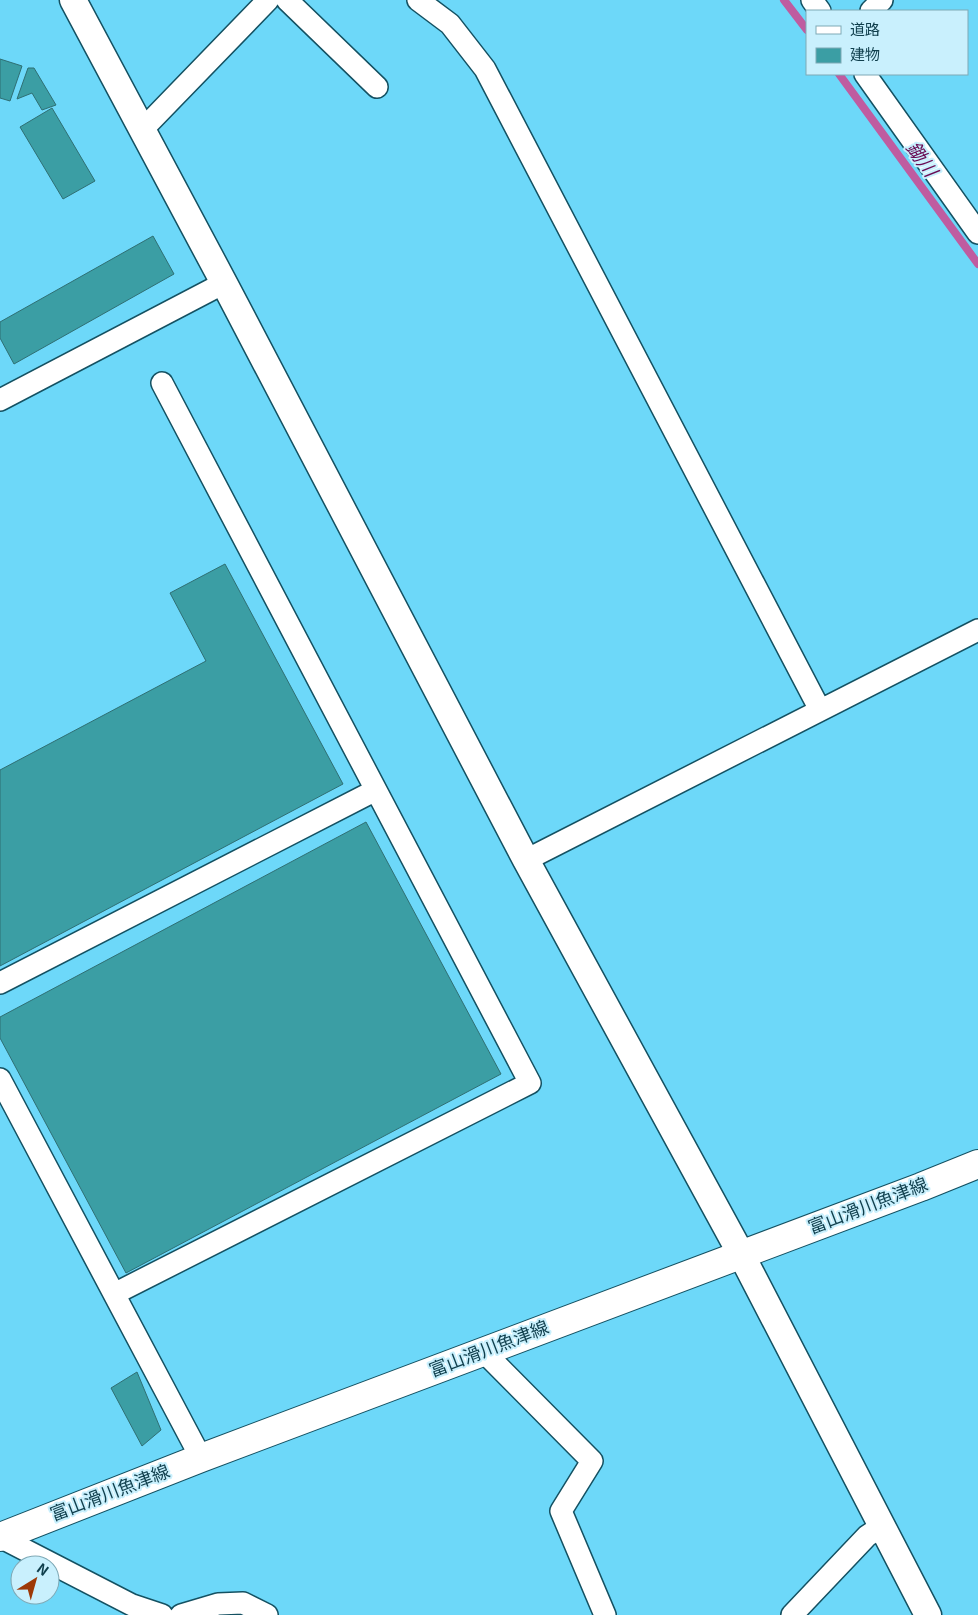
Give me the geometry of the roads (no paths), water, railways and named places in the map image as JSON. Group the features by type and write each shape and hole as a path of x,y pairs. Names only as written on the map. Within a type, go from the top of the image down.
{"main road":[{"name":"富山滑川魚津線","path":"0,1537 201,1458 978,1164"}],"street":[{"path":"73,0 143,129 526,860 741,1254 928,1615"},
{"path":"143,129 268,0"},
{"path":"287,0 377,87"},
{"path":"418,0 450,24 485,69 820,710"},
{"path":"871,10 882,0"},
{"path":"866,75 978,233"},
{"path":"0,400 224,283"},
{"path":"114,1294 530,1082 162,383"},
{"path":"526,860 978,630"},
{"path":"0,984 376,790"},
{"path":"0,1079 201,1458"},
{"path":"484,1351 592,1461 562,1511 605,1615"},
{"path":"792,1615 867,1536 882,1526"},
{"path":"0,1537 132,1605 162,1615"},
{"path":"181,1615 218,1604 243,1603 267,1615"}],"waterway":[{"name":"鋤川","path":"784,0 806,29"},
{"name":"鋤川","path":"840,75 978,264"}]}
